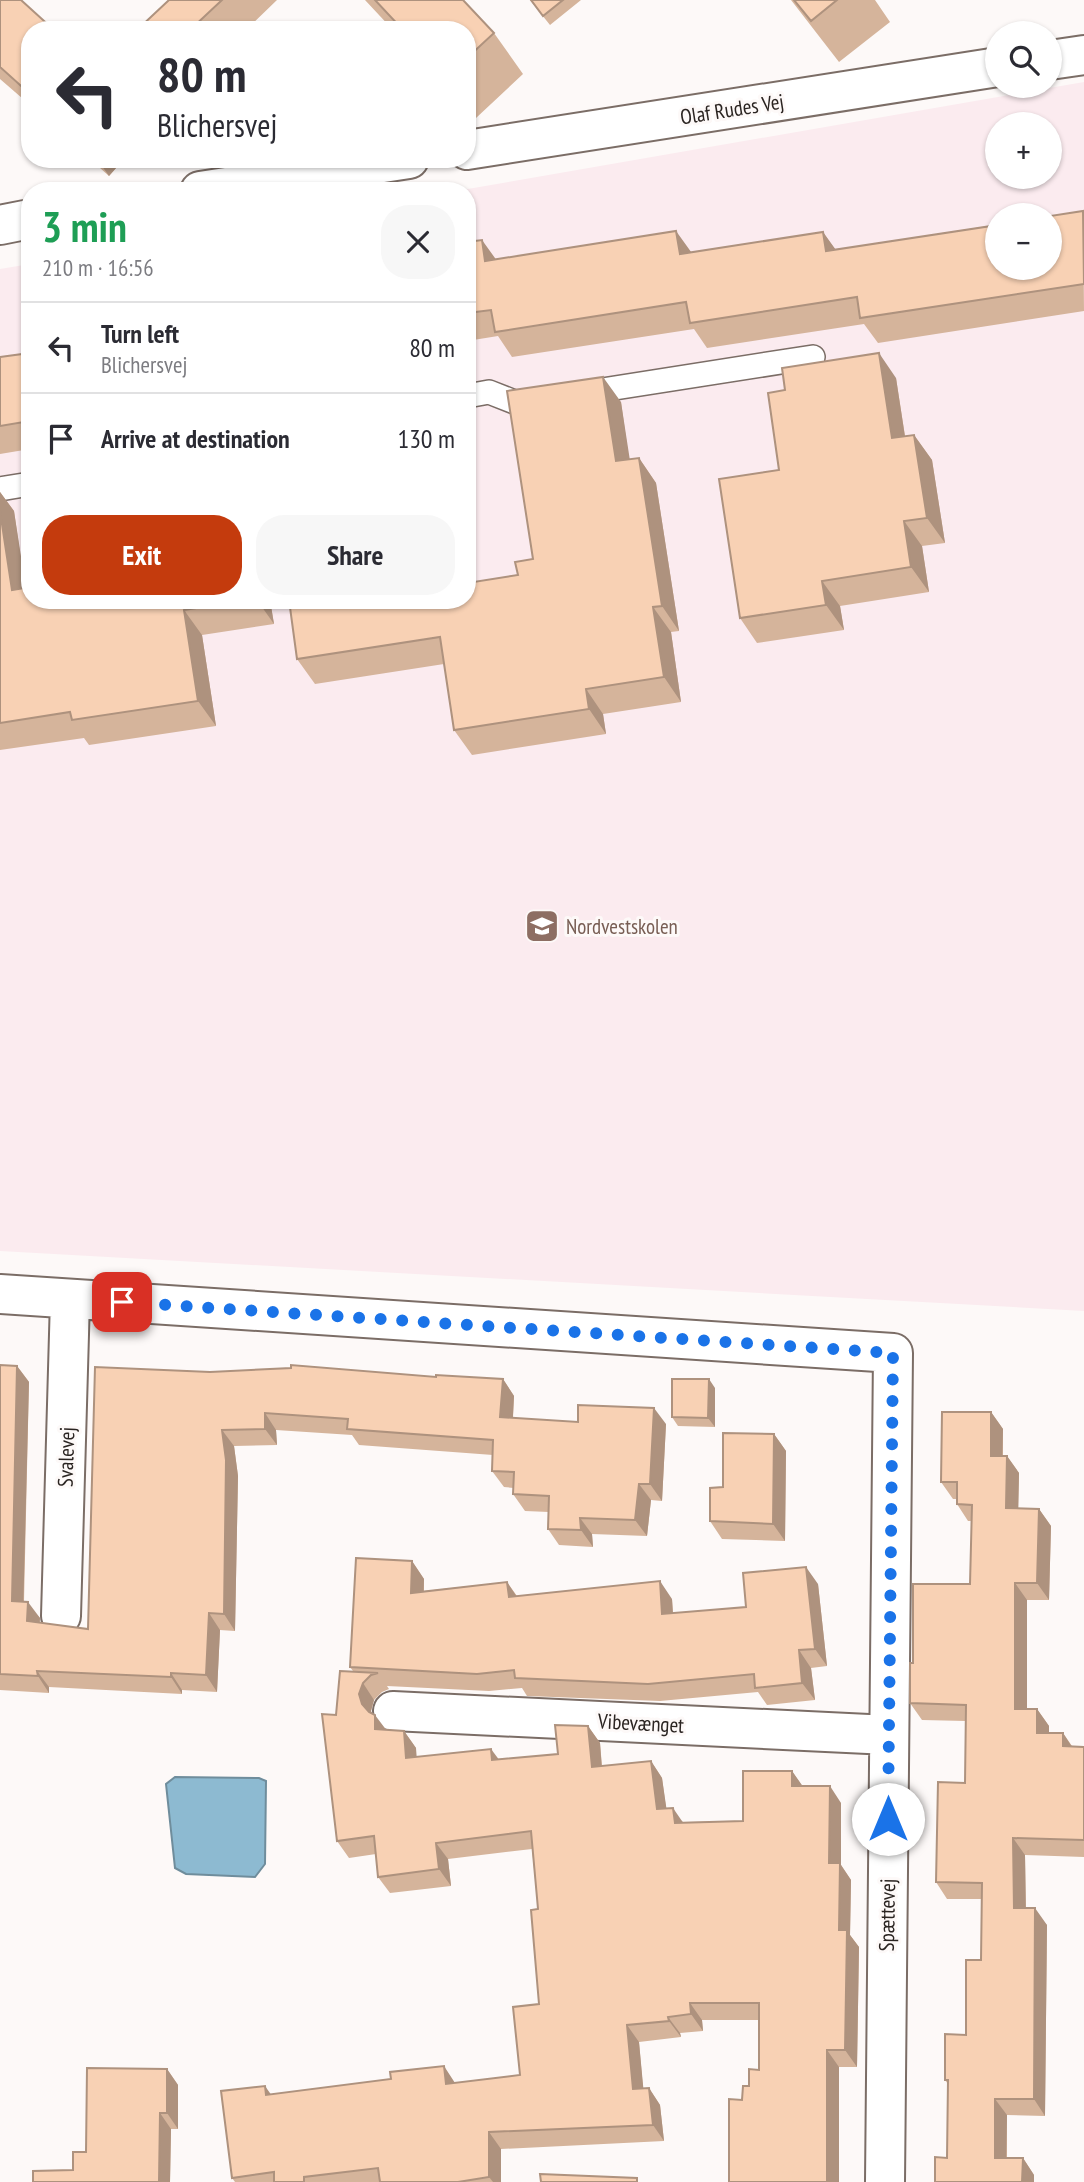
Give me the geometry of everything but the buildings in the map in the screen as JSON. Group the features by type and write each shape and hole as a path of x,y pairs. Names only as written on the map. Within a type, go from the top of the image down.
{"street":[{"path":"1062,58 1084,55"},
{"name":"Olaf Rudes Vej","path":"476,149 985,69"},
{"path":"258,182 350,168"},
{"path":"0,225 21,221"},
{"path":"0,1294 70,1298"},
{"name":"Spættevej","path":"70,1298 893,1353 885,2182"},
{"name":"Svalevej","path":"61,1616 70,1298"},
{"name":"Vibevænget","path":"393,1711 889,1735"}],"lane":[{"path":"476,394 489,392 517,403 813,357"},
{"path":"0,489 21,486"}],"shaded area":[{"name":"Nordvestskolen","path":"1084,82 1084,1311 0,1251 0,269 21,266 21,609 476,609 476,188 992,98 1062,98 1062,86"}],"water":[{"path":"175,1777 259,1778 266,1781 265,1864 255,1877 186,1874 175,1868 166,1784"}],"place":[{"name":"Nordvestskolen","path":"542,926"}],"route":[{"path":"122,1302 893,1353 888,1819"}]}
